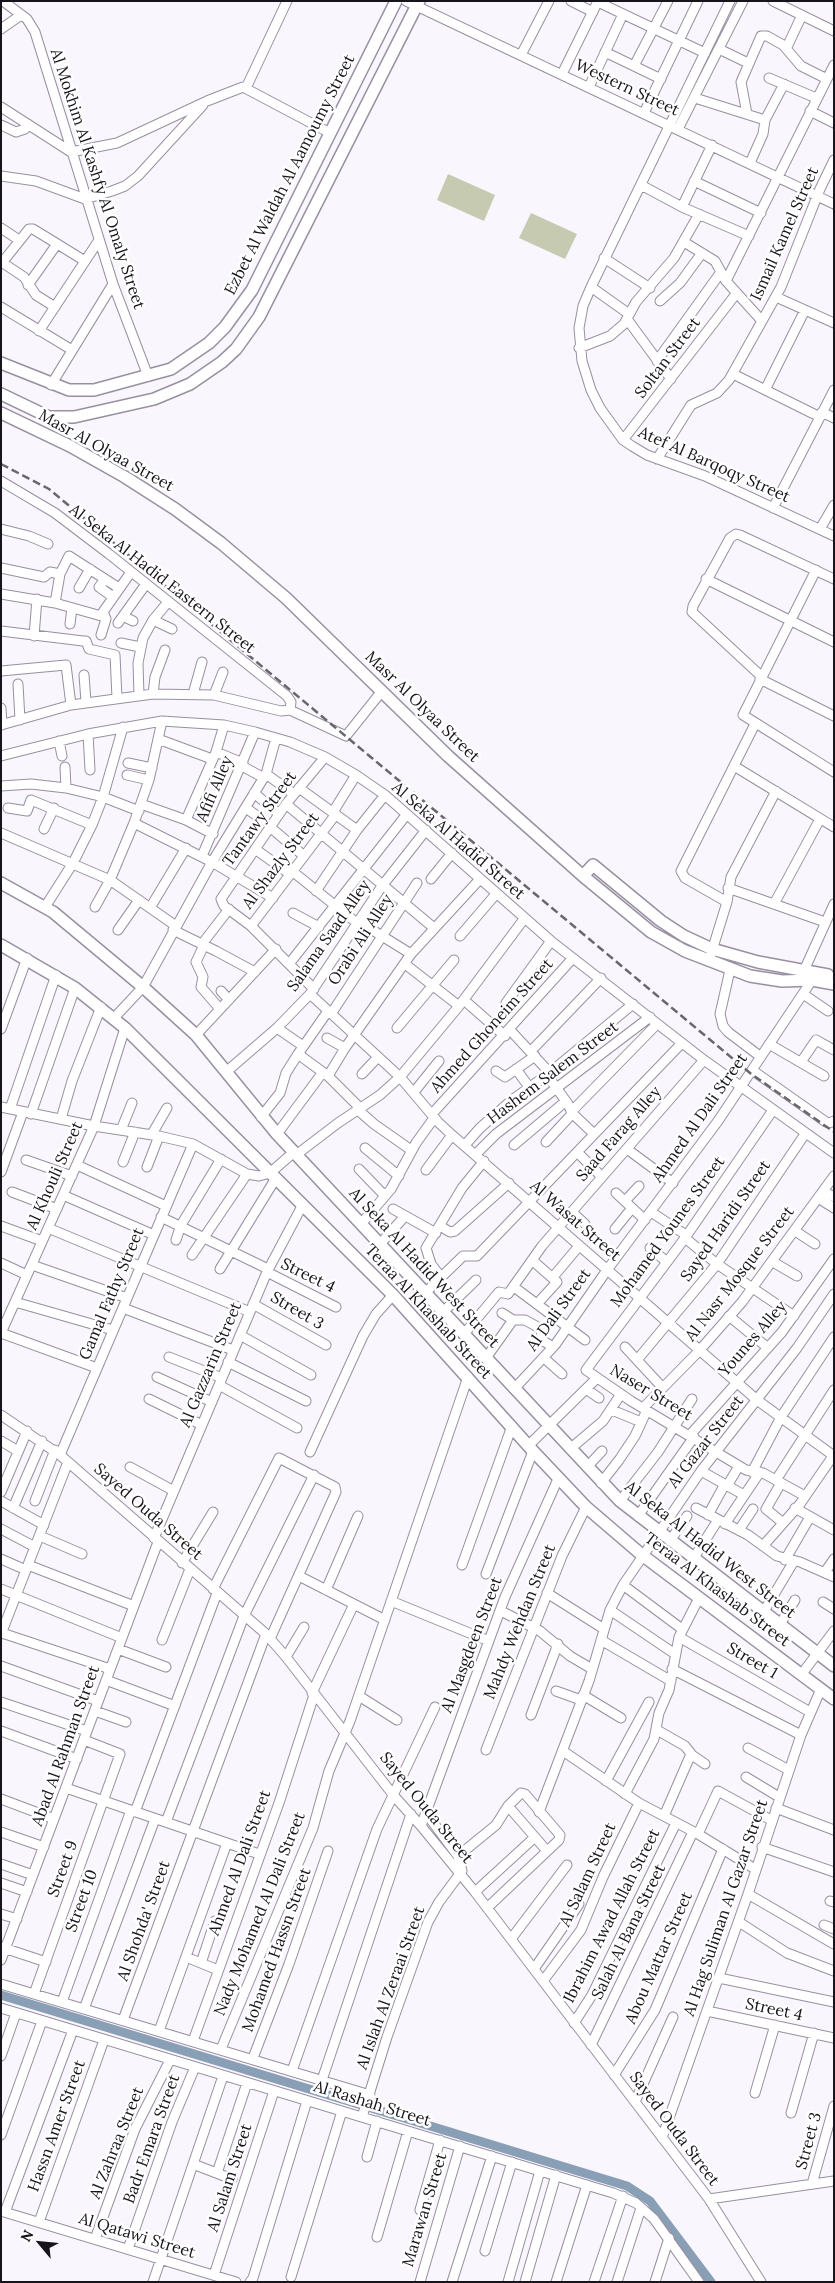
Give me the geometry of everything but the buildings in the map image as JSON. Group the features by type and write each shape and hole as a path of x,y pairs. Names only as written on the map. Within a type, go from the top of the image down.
{"street":[{"name":"Al Mokhim Al Kashfy Al Omaly Street","path":"3,1 21,14 35,32 113,284 148,376"},
{"path":"246,88 287,1"},
{"name":"Ezbet Al Waldah Al Aamoumy Street","path":"1,363 69,390 94,390 171,369 209,343 240,309 252,290 396,1"},
{"path":"521,55 549,1"},
{"path":"571,1 593,12"},
{"path":"634,66 668,1"},
{"path":"644,113 698,1"},
{"path":"674,127 705,53 730,1"},
{"path":"674,127 695,98 742,1"},
{"path":"773,1 834,31"},
{"path":"562,74 598,2 705,53"},
{"path":"42,432 49,417 82,416 154,399 190,384 222,362 236,349 248,333 268,298 378,80 413,3"},
{"name":"Western Street","path":"413,3 834,204"},
{"path":"1,29 21,14"},
{"path":"589,87 623,14"},
{"path":"787,47 802,15"},
{"path":"747,114 741,90 748,63 761,36 767,36 787,47 801,66 830,77"},
{"path":"719,49 748,63"},
{"path":"606,52 661,79"},
{"path":"726,282 816,98 830,77 834,65"},
{"path":"361,72 378,80"},
{"path":"769,78 816,98"},
{"path":"750,163 763,134 765,120 784,84"},
{"path":"1,107 71,152 117,143 207,101 236,89 246,88 330,134"},
{"path":"695,98 765,120"},
{"path":"1,176 36,181 86,199 126,186 138,176 207,101"},
{"path":"810,111 834,123"},
{"path":"1,125 16,132 25,129 28,124"},
{"name":"Atef Al Barqoqy Street","path":"674,127 641,185 604,258 590,287 580,317 579,348 585,373 595,399 624,440 657,459 689,469 834,536"},
{"path":"682,206 712,145"},
{"name":"Ismail Kamel Street","path":"657,459 691,405 717,393 732,374 776,297 817,196 834,160"},
{"path":"308,179 324,188"},
{"path":"694,181 761,213"},
{"path":"641,185 749,236"},
{"path":"579,348 610,336 628,316 636,302 650,288 684,242 699,214"},
{"path":"1,228 19,240"},
{"path":"55,307 36,296 21,274 2,263 25,231 33,229 85,261"},
{"path":"39,330 99,240"},
{"path":"684,242 715,261 726,282 762,321"},
{"path":"28,285 57,244"},
{"path":"660,301 680,283 702,253"},
{"path":"604,258 650,288"},
{"path":"657,361 722,272"},
{"path":"51,384 113,284"},
{"path":"590,287 628,316 671,379"},
{"path":"252,290 268,298"},
{"name":"Soltan Street","path":"624,440 736,294"},
{"path":"776,297 834,323"},
{"path":"1,307 72,350"},
{"path":"765,390 805,310"},
{"path":"732,374 821,415 834,418"},
{"path":"774,508 834,390"},
{"name":"Masr Al Olyaa Street","path":"1,394 49,417"},
{"name":"Masr Al Olyaa Street","path":"1,413 42,432 125,477 175,509 221,543 280,592 448,756 583,876 652,932 685,951 708,961 730,970 765,979 802,975 834,977"},
{"name":"Al Seka Al Hadid Eastern Street","path":"2,485 74,526 287,696 291,702 290,710"},
{"path":"820,529 834,506"},
{"path":"1,529 29,536 48,544"},
{"path":"834,579 736,534 727,542 706,579 692,612 761,677 834,716"},
{"path":"54,603 60,574 70,556 119,588"},
{"path":"1,568 44,577 50,572 60,574"},
{"path":"79,588 90,569"},
{"path":"816,570 761,677 744,712 744,717 834,772"},
{"path":"101,635 105,617 103,612 130,572"},
{"path":"105,579 99,587 113,597"},
{"path":"706,579 791,619 834,642"},
{"path":"133,621 121,620 146,584"},
{"path":"1,594 37,599 105,617"},
{"path":"34,636 37,599"},
{"path":"138,695 140,647 153,620 168,602"},
{"path":"70,624 72,608"},
{"path":"153,620 172,629"},
{"path":"1,631 84,641 90,650 117,656 117,698"},
{"path":"121,643 140,647"},
{"path":"153,694 155,677 165,650"},
{"path":"193,694 202,662"},
{"path":"1,665 2,671 66,665 71,704"},
{"path":"214,695 223,672"},
{"path":"84,675 86,702"},
{"path":"18,684 20,720"},
{"path":"1,708 2,725 71,704 153,694 214,695 281,711 290,710 346,736 382,691"},
{"path":"95,907 110,880 140,807 149,780 162,721"},
{"name":"Al Seka Al Hadid Street","path":"1,756 88,734 162,721 224,725 276,738 325,757 356,774 385,795 524,919 682,1043 805,1134 834,1152"},
{"path":"727,902 685,878 682,871 755,724"},
{"path":"186,820 214,755 224,725"},
{"path":"45,907 73,863 92,825 103,797 123,727"},
{"name":"Afifi Alley","path":"202,856 243,764 255,732"},
{"path":"88,734 90,770"},
{"path":"114,1018 143,987 212,862 265,776 276,738"},
{"path":"158,739 243,764 297,791 334,813 357,830"},
{"path":"59,741 62,756"},
{"name":"Tantawy Street","path":"221,899 286,804 325,757"},
{"path":"128,763 152,768"},
{"path":"734,766 834,827"},
{"path":"65,767 66,788"},
{"name":"Al Shazly Street","path":"251,926 320,834 356,774"},
{"path":"127,775 149,780"},
{"path":"1,786 30,784 66,788 186,820 213,834"},
{"path":"708,961 727,902 728,888 736,863 776,791"},
{"path":"254,793 279,814"},
{"path":"316,891 357,830 385,795"},
{"path":"8,808 27,811 30,800 54,808 92,825"},
{"path":"286,804 434,928"},
{"path":"44,829 54,808"},
{"path":"246,808 257,816"},
{"path":"289,964 336,907 407,814"},
{"path":"774,904 820,819"},
{"path":"134,823 202,856 273,898"},
{"path":"270,827 304,856"},
{"name":"Salama Saad Alley","path":"226,1072 276,1028 312,991 382,886 426,830"},
{"path":"1,833 110,880 150,908 174,928 255,972"},
{"path":"150,908 186,848"},
{"path":"255,849 357,922 411,954"},
{"path":"431,879 452,853"},
{"name":"Masr Al Olyaa Street","path":"583,876 593,864 661,921 684,936 712,949 802,975 812,980 834,984"},
{"path":"277,1134 345,1048 411,954 480,879"},
{"name":"Al Seka Al Hadid West Street","path":"1,883 45,907 143,987 196,1035 261,1117 620,1501 779,1626 833,1665"},
{"name":"Orabi Ali Alley","path":"261,1117 280,1093 286,1073 300,1050 329,1013 417,883"},
{"path":"728,888 825,922"},
{"path":"460,936 496,894"},
{"name":"Al Wasat Street","path":"221,899 221,903 251,926 276,949 329,1013 400,1077 452,1135 510,1183 558,1228 757,1400 833,1456"},
{"path":"118,930 139,900"},
{"path":"802,975 834,904"},
{"path":"227,1005 201,987 204,977 196,962 203,945 229,910"},
{"path":"293,913 319,927"},
{"path":"220,1269 273,1176 295,1154 359,1109 400,1077 461,1003 524,919"},
{"path":"506,1003 551,941"},
{"name":"Teraa Al Khashab Street","path":"2,946 56,975 101,1007 125,1028 302,1206 394,1295 558,1479 586,1507 642,1554 834,1699"},
{"path":"196,1035 227,1005 276,949"},
{"path":"1,1029 26,958"},
{"name":"Ahmed Ghoneim Street","path":"361,1224 386,1196 399,1176 411,1150 433,1116 573,958"},
{"path":"397,1028 454,960"},
{"path":"405,964 433,985 508,1033 533,1053 572,1113 594,1134"},
{"path":"730,970 720,1014 723,1026 761,1057"},
{"path":"56,975 6,1108 94,1126 155,1135 193,1144 246,1174 273,1176"},
{"path":"496,1071 505,1077 516,1070 601,978"},
{"name":"Ahmed Al Dali Street","path":"607,1270 673,1183 741,1087 812,980"},
{"path":"1,1172 27,1113 75,988"},
{"path":"221,992 227,1005"},
{"path":"803,994 828,1011"},
{"path":"465,1145 480,1128 633,1004"},
{"path":"61,1119 72,1081 101,1007"},
{"name":"Hashem Salem Street","path":"476,1154 496,1134 650,1018"},
{"path":"546,1142 658,1024"},
{"name":"Al Khouli Street","path":"1,1333 94,1126 125,1028"},
{"path":"276,1028 374,1124 411,1150"},
{"path":"327,1038 345,1048"},
{"path":"801,1062 816,1040 831,1048 834,1038"},
{"path":"425,1293 463,1256 477,1256 682,1043"},
{"path":"769,1044 824,1076"},
{"path":"362,1074 378,1057"},
{"path":"414,1092 439,1060"},
{"name":"Saad Farag Alley","path":"464,1334 499,1292 508,1294 558,1228 704,1060"},
{"path":"516,1070 529,1087"},
{"path":"752,1070 826,1122 834,1121"},
{"path":"514,1145 566,1102"},
{"path":"121,1130 132,1103"},
{"path":"147,1167 155,1135 167,1108"},
{"name":"Mohamed Younes Street","path":"586,1370 667,1262 773,1110"},
{"path":"123,1162 135,1132"},
{"name":"Sayed Haridi Street","path":"637,1360 669,1324 717,1264 805,1134"},
{"path":"426,1170 452,1135"},
{"name":"Gamal Fathy Street","path":"35,1501 97,1368 193,1144"},
{"path":"365,1148 399,1176"},
{"path":"627,1149 673,1183"},
{"path":"577,1152 602,1177"},
{"path":"176,1240 182,1226 221,1159"},
{"path":"26,1160 72,1176"},
{"path":"441,1277 431,1264 426,1251 462,1188 484,1161"},
{"path":"78,1165 166,1206"},
{"path":"359,1169 386,1196"},
{"path":"192,1254 246,1174"},
{"name":"Al Nasr Mosque Street","path":"601,1482 620,1460 641,1422 645,1409 662,1387 699,1351 752,1288 773,1262 834,1176"},
{"path":"393,1209 404,1216 438,1230 454,1232 510,1183"},
{"path":"625,1201 638,1186"},
{"path":"12,1192 57,1209"},
{"path":"616,1193 645,1220"},
{"path":"63,1195 154,1235"},
{"path":"821,1195 834,1197"},
{"path":"821,1195 834,1208"},
{"name":"Al Gazzarin Street","path":"156,1540 174,1491 267,1271 302,1206"},
{"path":"615,1229 632,1208"},
{"path":"572,1212 585,1224"},
{"path":"651,1212 685,1236 717,1264 794,1316"},
{"path":"380,1244 404,1216"},
{"name":"Street 4","path":"161,1217 203,1236 336,1307"},
{"path":"1,1226 42,1241"},
{"name":"Street 3","path":"48,1228 140,1268 252,1308 326,1345"},
{"path":"795,1231 815,1244"},
{"path":"553,1277 579,1246"},
{"path":"650,1248 667,1262"},
{"name":"Younes Alley","path":"638,1516 692,1436 794,1316 834,1259"},
{"path":"532,1260 557,1282 537,1304"},
{"path":"773,1262 797,1276"},
{"path":"1,1263 27,1275"},
{"path":"32,1265 127,1298"},
{"name":"Al Dali Street","path":"514,1389 553,1348 607,1270"},
{"path":"443,1312 476,1280"},
{"path":"514,1287 585,1340"},
{"name":"Al Gazar Street","path":"539,1812 582,1698 610,1610 623,1584 701,1471 757,1400 834,1294"},
{"path":"310,1452 363,1336 376,1314 394,1295"},
{"path":"15,1302 113,1330"},
{"path":"123,1308 233,1350"},
{"path":"502,1313 513,1320 524,1320 543,1330 540,1339 553,1348"},
{"path":"729,1316 768,1348"},
{"path":"486,1358 513,1320"},
{"path":"1,1333 97,1368"},
{"path":"240,1335 311,1375"},
{"path":"693,1559 744,1495 780,1417 834,1337"},
{"path":"625,1346 662,1387"},
{"path":"169,1357 220,1381 297,1428"},
{"path":"544,1358 562,1374"},
{"path":"228,1362 306,1401"},
{"name":"Naser Street","path":"586,1370 645,1409 739,1466 779,1482 805,1496"},
{"path":"157,1376 212,1402"},
{"name":"Nady Mohamed Al Dali Street","path":"221,2049 313,1828 329,1771 359,1696 468,1377"},
{"path":"486,1574 531,1449 548,1426 597,1378"},
{"path":"586,1388 599,1398"},
{"path":"782,1522 766,1509 805,1436 834,1390"},
{"path":"570,1449 602,1422 622,1394"},
{"path":"148,1398 202,1425"},
{"path":"620,1501 653,1458 692,1399"},
{"path":"612,1410 641,1422"},
{"name":"Sayed Ouda Street","path":"1,1415 58,1453 268,1637 286,1657 394,1796 475,1892 534,1969 709,2200 761,2282"},
{"path":"462,1565 512,1426"},
{"path":"1,1492 5,1474 27,1431"},
{"path":"1,1441 18,1450"},
{"path":"13,1508 42,1441"},
{"path":"587,1467 602,1451"},
{"path":"763,1546 805,1496 833,1456"},
{"name":"Street 10","path":"62,2002 133,1811 175,1706 215,1591 278,1460 282,1458 314,1475"},
{"path":"68,1462 4,1622 1,1634 110,1669"},
{"path":"708,1514 739,1466"},
{"path":"130,1467 174,1491"},
{"path":"701,1471 744,1495"},
{"path":"166,1822 244,1616 314,1475"},
{"name":"Al Shohda' Street","path":"123,2020 268,1637 299,1576 336,1490 335,1487 314,1475"},
{"name":"Al Masgdeen Street","path":"421,1826 489,1641 558,1479"},
{"path":"1,1501 44,1525"},
{"name":"Mahdy Wehdan Street","path":"486,1750 547,1593 586,1507"},
{"path":"696,1508 739,1530 763,1546 790,1560 830,1575 834,1559"},
{"path":"795,1508 834,1530"},
{"path":"739,1530 753,1509"},
{"path":"162,1640 186,1566 213,1512"},
{"path":"326,1590 358,1516"},
{"path":"670,1541 687,1516"},
{"path":"763,1613 810,1517"},
{"path":"1,1529 35,1546"},
{"path":"40,1536 82,1554"},
{"name":"Abad Al Rahman Street","path":"1,1960 3,1948 27,1892 95,1711 156,1540"},
{"path":"1,1559 134,1606"},
{"path":"299,1576 385,1620"},
{"name":"Street 1","path":"623,1584 681,1633 810,1712"},
{"path":"1,1590 122,1638"},
{"path":"547,1593 604,1629"},
{"path":"625,1794 657,1730 659,1713 672,1681 672,1669 681,1633 699,1598"},
{"path":"779,1626 795,1600"},
{"path":"391,1602 489,1641"},
{"path":"823,1602 834,1610"},
{"name":"Ahmed Al Dali Street","path":"194,2041 259,1854 279,1803 313,1694 354,1604"},
{"path":"610,1610 675,1654"},
{"path":"501,1611 534,1627 558,1644 570,1656 592,1669"},
{"path":"286,1657 304,1627"},
{"path":"802,1675 834,1631"},
{"path":"601,1640 672,1681"},
{"path":"531,1715 558,1644"},
{"path":"118,1649 166,1667"},
{"path":"1,1666 98,1701"},
{"path":"672,1669 801,1735"},
{"path":"106,1680 175,1706"},
{"name":"Al Hag Suliman Al Gazar Street","path":"662,2138 748,1894 779,1797 801,1735 821,1689"},
{"path":"556,1691 582,1698 621,1718"},
{"path":"359,1696 397,1720"},
{"path":"1,1702 85,1736"},
{"path":"606,1781 649,1702"},
{"path":"292,2071 377,1829 435,1708"},
{"path":"95,1711 126,1722"},
{"path":"657,1730 685,1746 691,1754 705,1764"},
{"path":"1,1731 77,1759"},
{"name":"Street 9","path":"34,1994 120,1754 85,1736"},
{"path":"748,1748 789,1770"},
{"path":"563,1751 639,1803 695,1833 755,1869"},
{"path":"664,1816 691,1754"},
{"path":"746,1777 779,1797"},
{"path":"66,1788 259,1854"},
{"name":"Salah Al Bana Street","path":"591,2045 695,1833 718,1791 771,1820"},
{"path":"458,1856 496,1825 508,1806 522,1792 560,1836 547,1851 487,1908"},
{"path":"1,1799 54,1819"},
{"name":"Al Salam Street","path":"543,1981 581,1930 603,1877 639,1803"},
{"path":"508,1806 547,1851"},
{"path":"776,1808 834,1830"},
{"path":"426,1813 458,1856 462,1867 461,1875"},
{"path":"322,2080 410,1814"},
{"path":"84,2009 155,1819"},
{"name":"Ibrahim Awad Allah Street","path":"574,2023 592,1994 676,1823"},
{"path":"1,1832 44,1847"},
{"path":"475,1892 535,1837"},
{"path":"158,2031 227,1843"},
{"path":"762,1848 834,1872"},
{"name":"Abou Mattar Street","path":"614,2075 655,2010 723,1849"},
{"name":"Mohamed Hassn Street","path":"253,2058 289,1964 328,1851"},
{"path":"1,1864 33,1875"},
{"path":"511,1939 537,1902 567,1865"},
{"name":"Al Islah Al Zeraai Street","path":"362,2117 428,1922 445,1893 461,1875"},
{"path":"1,1883 27,1892"},
{"path":"748,1894 834,1944"},
{"path":"534,1969 578,1904"},
{"path":"1,1914 16,1920"},
{"path":"201,1963 215,1921"},
{"path":"738,1922 787,1953 834,1971"},
{"path":"824,1925 834,1929"},
{"path":"3,1948 46,1962"},
{"path":"186,1957 218,1970"},
{"path":"719,1978 834,2002"},
{"name":"Al Rashah Street","path":"1,1984 370,2094"},
{"name":"Al Rashah Street","path":"1,2008 622,2196 641,2208 669,2238 699,2282"},
{"name":"Street 4","path":"707,2011 834,2038"},
{"path":"1,2056 16,2013"},
{"path":"635,2102 673,2017"},
{"path":"1,2135 42,2021"},
{"path":"756,2092 775,2025"},
{"path":"3,2211 73,2030"},
{"path":"791,2113 814,2033"},
{"name":"Hassn Amer Street","path":"39,2222 104,2040"},
{"name":"Al Zahraa Street","path":"95,2239 135,2129 170,2060"},
{"name":"Badr Emara Street","path":"128,2249 172,2122 195,2067"},
{"path":"153,2282 223,2076"},
{"path":"217,2173 247,2083"},
{"name":"Al Salam Street","path":"214,2275 274,2091"},
{"path":"250,2282 253,2278 307,2100"},
{"name":"Street 3","path":"812,2184 834,2106"},
{"path":"291,2277 342,2111"},
{"path":"367,2157 377,2121"},
{"path":"377,2237 408,2131"},
{"path":"420,2210 440,2140"},
{"name":"Marawan Street","path":"420,2282 460,2146"},
{"path":"452,2282 492,2156"},
{"path":"485,2251 512,2162"},
{"path":"193,2164 232,2178"},
{"path":"508,2282 540,2171"},
{"path":"526,2282 556,2176"},
{"path":"709,2200 834,2181"},
{"path":"556,2282 587,2184"},
{"path":"594,2282 622,2196"},
{"path":"617,2282 641,2208"},
{"name":"Al Qatawi Street","path":"3,2211 236,2282"},
{"path":"655,2282 669,2238"}],"green space":[{"path":"448,174 495,195 484,221 437,200"},
{"path":"531,213 577,234 565,259 519,238"}],"waterway":[{"path":"1,1995 627,2186 650,2201 711,2282"}],"railway":[{"path":"1,464 49,489 750,1073 834,1132"}]}
